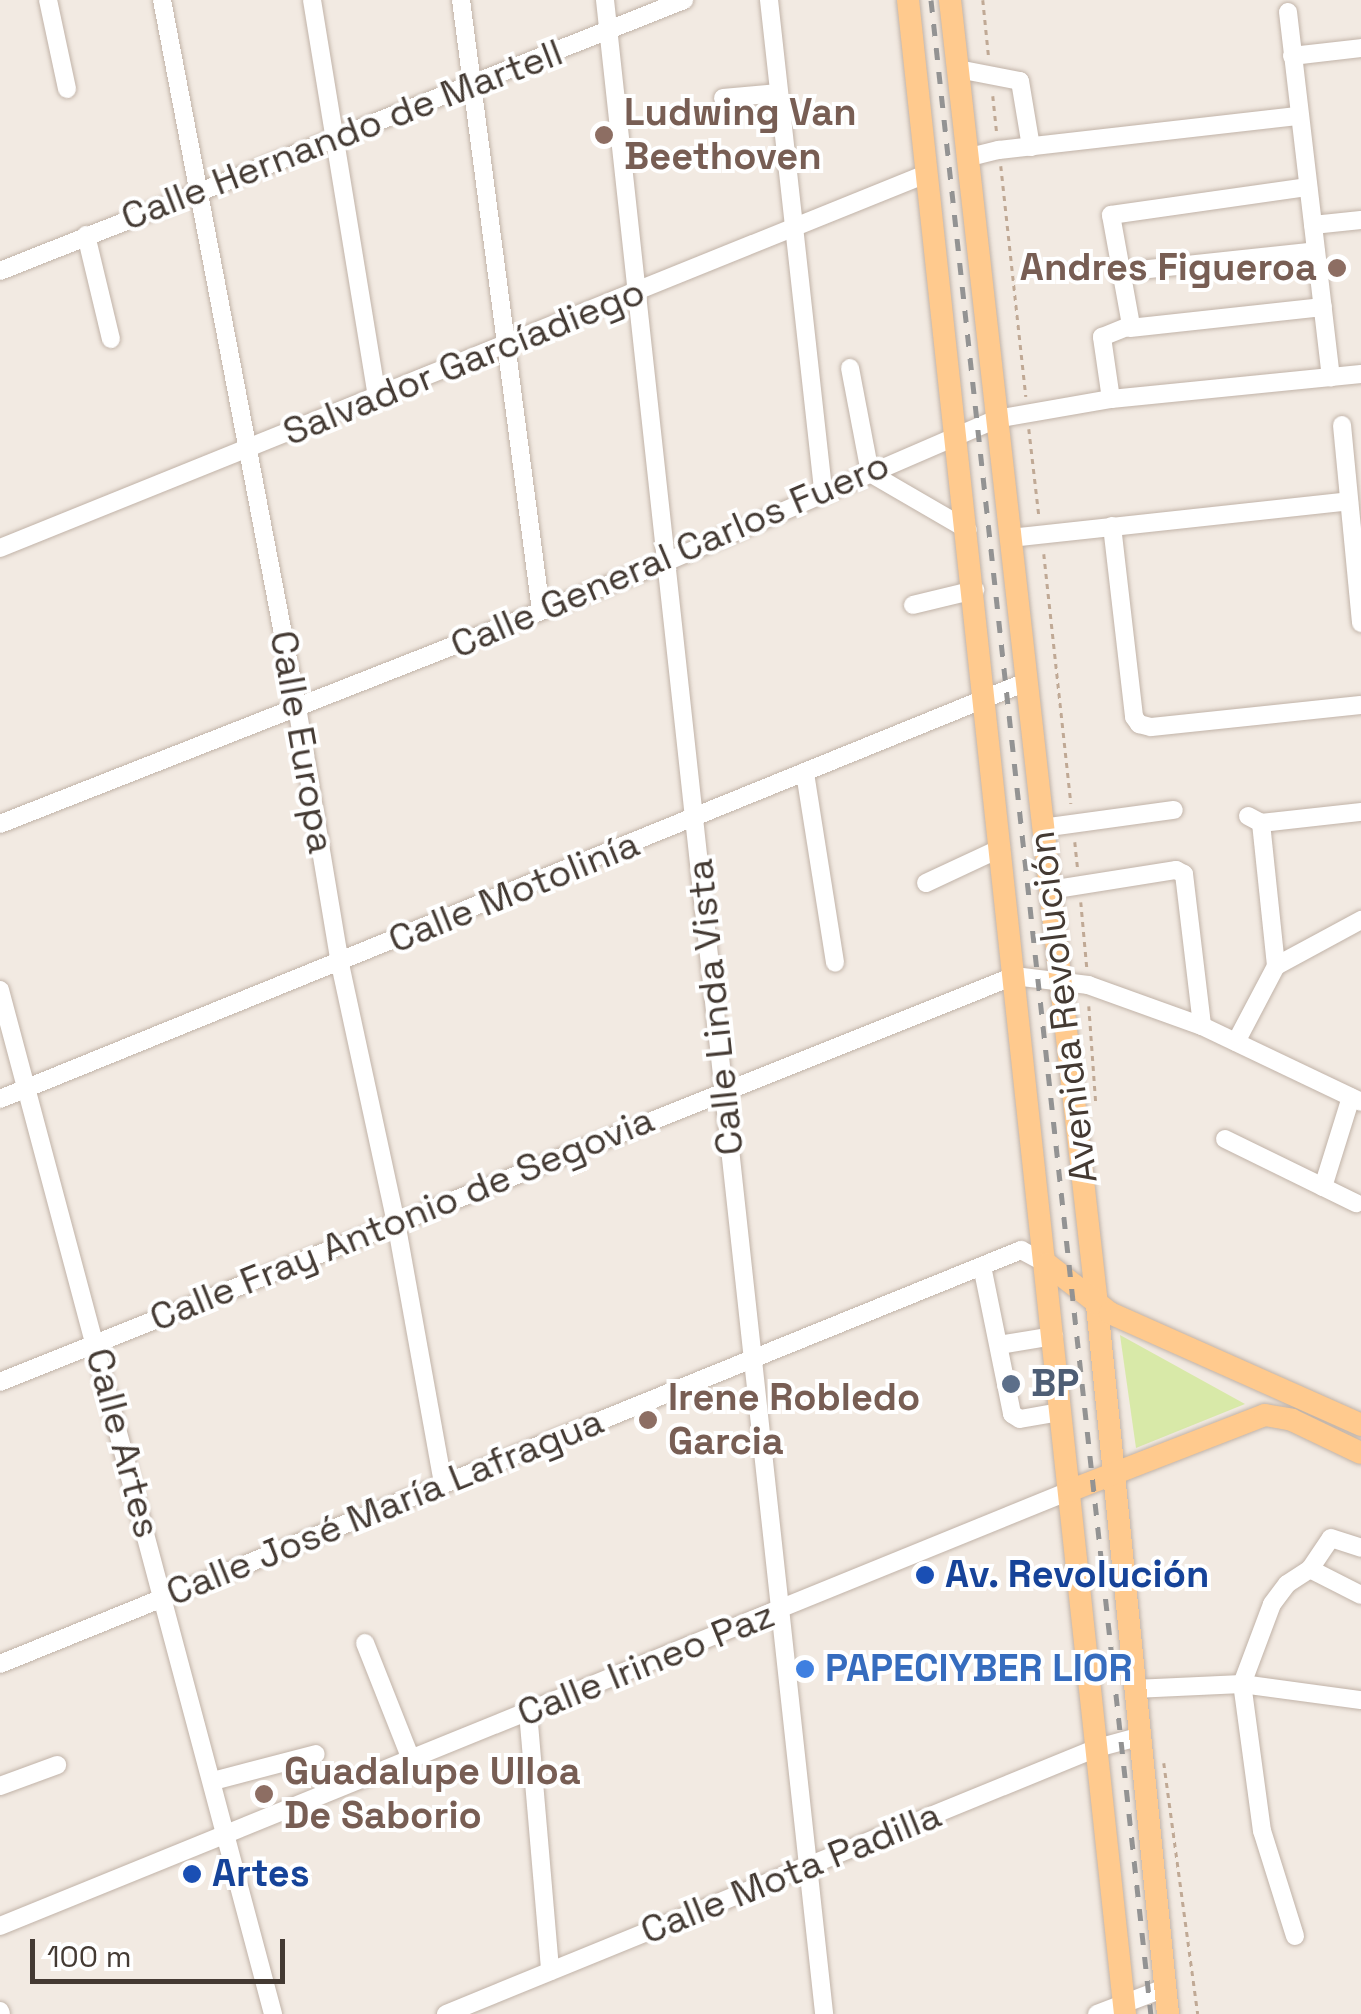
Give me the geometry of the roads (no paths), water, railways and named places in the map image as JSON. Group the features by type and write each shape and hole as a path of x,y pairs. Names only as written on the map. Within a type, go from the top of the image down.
{"main road":[{"name":"Avenida Revolución","path":"908,0 975,590 1125,2009"},
{"name":"Avenida Revolución","path":"950,0 1098,1305 1168,2014"},
{"path":"1047,1264 1098,1305 1361,1426"},
{"path":"1069,1490 1276,1414 1361,1453"}],"street":[{"path":"48,0 67,88"},
{"name":"Calle Europa","path":"162,0 298,708 340,964 396,1222 443,1484"},
{"path":"312,0 376,397"},
{"path":"460,0 542,611"},
{"name":"Calle Linda Vista","path":"604,0 726,1089 824,2014"},
{"name":"Calle Hernando de Martell","path":"0,271 200,188 684,0"},
{"path":"769,0 823,493"},
{"path":"1288,12 1332,377"},
{"path":"1292,56 1361,48"},
{"path":"958,69 1013,77 1022,85 1031,147"},
{"path":"723,98 779,93"},
{"path":"966,158 999,150 1299,116"},
{"name":"Salvador Garcíadiego","path":"0,548 637,294 926,174"},
{"path":"1130,328 1110,215 1308,187"},
{"path":"1313,225 1361,220"},
{"path":"86,235 111,340"},
{"path":"1121,272 1316,251"},
{"path":"1111,399 1102,337 1130,328 1323,307"},
{"path":"850,368 870,473 968,530"},
{"name":"Calle General Carlos Fuero","path":"0,824 666,562 996,419 1027,410 1111,399 1361,374"},
{"path":"1342,424 1361,622"},
{"path":"1010,538 1349,501"},
{"path":"1112,526 1134,717 1139,724 1151,726 1361,705"},
{"path":"913,605 975,590"},
{"name":"Calle Motolinía","path":"0,1099 1026,682"},
{"path":"805,772 836,963"},
{"path":"1042,828 1174,810"},
{"path":"1276,966 1255,820 1361,812"},
{"path":"926,883 1002,848"},
{"path":"1050,890 1176,870 1184,874 1202,1026"},
{"path":"1236,1042 1276,966 1361,920"},
{"path":"1014,976 1088,985 1202,1026 1356,1100 1323,1188"},
{"name":"Calle Fray Antonio de Segovia","path":"0,1382 1014,976"},
{"name":"Calle Artes","path":"0,990 273,2014"},
{"path":"1225,1139 1356,1203"},
{"name":"Calle José María Lafragua","path":"0,1664 1021,1250 1047,1264"},
{"path":"982,1266 1014,1416 1060,1412"},
{"path":"1000,1345 1054,1336"},
{"name":"Calle Irineo Paz","path":"0,1926 1069,1490"},
{"path":"1295,1936 1262,1831 1242,1684 1272,1604 1287,1584 1310,1569 1332,1538 1361,1548"},
{"path":"1310,1569 1361,1595"},
{"path":"365,1643 411,1759"},
{"path":"1134,1689 1242,1684 1361,1700"},
{"path":"528,1712 550,1972"},
{"name":"Calle Mota Padilla","path":"446,2014 1096,1748 1138,1737"},
{"path":"213,1781 316,1754"},
{"path":"0,1786 58,1765"},
{"path":"1097,2014 1125,2009 1165,1988"}],"railway":[{"path":"931,0 1151,2014"}],"place":[{"name":"Ludwing Van Beethoven","path":"604,135"},
{"name":"Andres Figueroa","path":"1337,268"},
{"name":"BP","path":"1011,1384"},
{"name":"Irene Robledo Garcia","path":"648,1420"},
{"name":"Av. Revolución","path":"925,1575"},
{"name":"PAPECIYBER LIOR","path":"805,1669"},
{"name":"Guadalupe Ulloa De Saborio","path":"264,1794"},
{"name":"Artes","path":"192,1874"}]}
